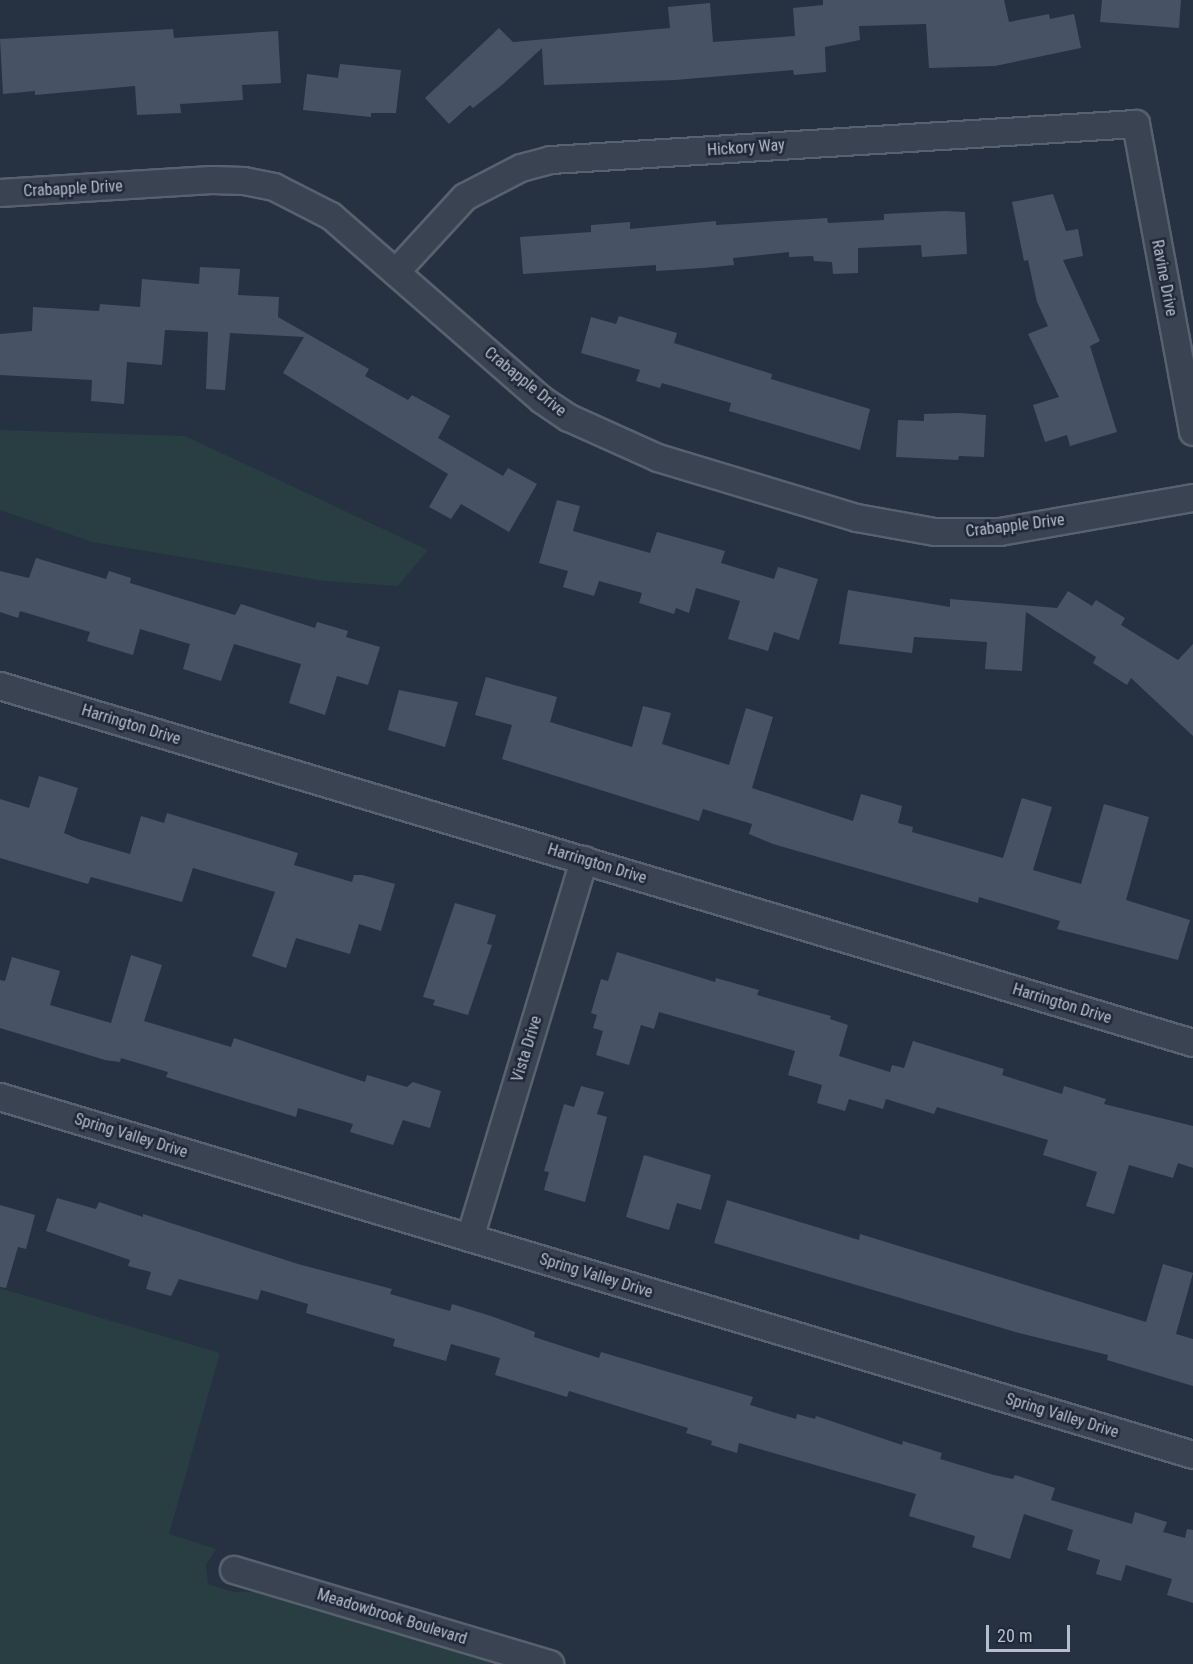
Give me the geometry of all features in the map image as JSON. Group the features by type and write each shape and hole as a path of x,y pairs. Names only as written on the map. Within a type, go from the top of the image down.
{"street":[{"name":"Hickory Way","path":"396,272 465,198 521,168 551,160 1136,124"},
{"name":"Ravine Drive","path":"1136,124 1193,432"},
{"name":"Crabapple Drive","path":"0,193 244,181 274,188 313,204 396,272 542,400 598,434 658,458 857,518 935,532 1000,532 1193,498"},
{"name":"Harrington Drive","path":"0,686 1193,1043"},
{"name":"Vista Drive","path":"470,1238 584,860"},
{"name":"Spring Valley Drive","path":"0,1097 1193,1455"},
{"name":"Meadowbrook Boulevard","path":"234,1570 550,1664"}],"green space":[{"path":"0,430 185,436 428,550 398,586 324,581 92,542 0,510"},
{"path":"0,1288 220,1353 169,1534 216,1549 206,1565 208,1584 234,1592 267,1592 493,1657 491,1664 0,1664"}],"building":[{"path":"823,0 1004,0 1009,22 1049,14 1050,19 1074,14 1081,48 995,66 929,68 926,24 859,26 860,40 825,47 826,72 794,75 793,70 675,80 544,85 542,48 502,85 473,108 470,105 449,124 425,98 499,28 513,42 670,28 668,7 710,3 713,42 795,36 793,8 823,5"},
{"path":"1102,0 1181,0 1179,28 1100,22"},
{"path":"173,29 174,38 278,31 281,83 242,85 243,100 180,104 181,113 137,115 135,86 35,95 35,91 3,94 0,39"},
{"path":"340,64 401,70 396,113 371,113 371,117 303,110 307,74 338,78"},
{"path":"1053,194 1066,231 1078,229 1083,256 1063,260 1100,341 1090,346 1117,432 1070,446 1067,435 1045,442 1033,405 1059,397 1028,334 1048,326 1037,302 1028,260 1024,261 1012,202"},
{"path":"965,212 967,254 922,257 921,245 858,248 858,273 833,274 832,262 814,261 813,256 789,257 789,252 733,258 734,265 703,268 656,271 656,265 523,274 520,237 591,232 591,225 630,222 630,229 716,221 716,225 827,218 828,223 884,220 884,214"},
{"path":"200,267 240,269 238,295 279,297 278,317 369,369 365,376 408,400 412,395 450,416 438,438 503,476 508,468 537,484 509,532 461,504 451,519 429,507 448,474 283,373 304,337 230,333 225,390 206,389 208,332 165,330 162,365 127,362 124,404 91,401 92,380 0,375 0,334 32,331 33,307 99,311 100,304 140,307 142,279 199,284"},
{"path":"619,316 677,333 674,343 772,374 771,379 870,409 860,450 729,411 731,403 662,383 660,388 636,381 640,370 581,353 591,317 616,324"},
{"path":"924,414 986,415 984,457 959,456 958,460 896,457 898,420 924,421"},
{"path":"557,500 580,506 573,531 650,553 657,532 725,551 721,563 774,579 778,567 818,579 799,640 774,632 768,651 728,639 740,601 696,588 689,613 676,608 674,614 639,603 642,593 599,581 594,596 563,587 568,571 539,563"},
{"path":"36,558 106,579 109,571 131,578 130,583 235,615 241,604 315,628 317,622 348,631 346,637 380,647 368,685 337,676 325,715 289,703 301,664 234,644 221,681 183,669 190,644 140,629 133,655 87,641 90,632 20,611 18,618 0,612 0,571 29,578"},
{"path":"848,590 950,607 950,599 1057,608 1068,591 1092,606 1096,600 1125,618 1121,625 1178,660 1193,644 1193,736 1131,678 1127,685 1093,663 1096,657 1026,612 1022,671 985,669 987,642 914,637 912,653 839,644"},
{"path":"486,677 557,697 550,722 632,747 643,706 671,713 662,744 729,765 746,708 773,717 752,788 853,821 861,794 902,806 898,823 913,827 912,832 1003,858 1022,798 1052,807 1033,870 1081,884 1104,804 1149,817 1126,900 1190,920 1178,960 1057,929 1060,921 979,897 978,903 773,844 749,834 752,824 703,809 699,821 502,759 512,725 475,715"},
{"path":"399,690 458,702 445,747 388,730"},
{"path":"39,776 78,788 64,833 78,839 130,854 141,816 164,823 167,813 298,853 294,865 352,882 354,875 362,875 395,884 381,931 359,924 350,954 296,938 286,968 252,956 275,892 193,868 182,902 91,877 88,884 0,858 0,799 29,808"},
{"path":"455,903 496,915 487,944 492,945 468,1015 433,1005 435,1000 423,997"},
{"path":"617,952 715,982 716,978 759,990 757,995 831,1016 830,1019 848,1025 839,1056 890,1072 892,1065 904,1068 913,1041 1004,1069 1002,1075 1062,1094 1064,1086 1106,1099 1104,1104 1193,1126 1193,1168 1178,1163 1173,1178 1129,1165 1114,1214 1086,1206 1097,1172 1043,1155 1048,1140 937,1107 934,1114 886,1099 883,1109 849,1099 845,1111 817,1103 822,1085 788,1075 795,1051 659,1012 654,1029 641,1025 629,1065 596,1055 603,1031 593,1028 597,1015 591,1013 601,979 608,981"},
{"path":"131,955 162,965 144,1021 231,1047 234,1038 365,1082 367,1075 407,1087 413,1082 441,1091 430,1128 403,1120 393,1145 350,1132 353,1124 298,1108 296,1117 166,1077 168,1072 121,1058 120,1062 105,1060 0,1028 0,980 5,981 12,957 60,971 50,1005 111,1023"},
{"path":"581,1086 604,1092 597,1114 607,1117 585,1202 544,1190 549,1172 544,1171 564,1104 574,1107"},
{"path":"644,1155 711,1175 701,1210 677,1203 669,1230 626,1217"},
{"path":"57,1198 96,1209 99,1202 143,1217 143,1214 298,1264 392,1289 390,1294 450,1311 452,1304 535,1332 534,1337 599,1358 601,1352 753,1397 750,1405 796,1419 797,1414 815,1419 816,1416 902,1445 903,1441 942,1453 940,1459 994,1475 1013,1479 1015,1475 1055,1488 1051,1500 1132,1524 1135,1512 1167,1522 1163,1532 1185,1538 1187,1529 1193,1530 1193,1603 1167,1595 1172,1579 1126,1565 1121,1581 1096,1574 1100,1560 1067,1550 1073,1530 1024,1514 1010,1559 972,1547 975,1536 909,1516 916,1494 739,1443 737,1453 711,1445 712,1441 686,1433 688,1428 569,1391 567,1397 495,1375 500,1358 451,1344 446,1361 393,1346 395,1339 306,1313 308,1304 261,1290 258,1300 179,1279 171,1296 146,1289 151,1272 128,1266 130,1260 46,1231"},
{"path":"727,1200 859,1240 860,1234 1146,1322 1163,1264 1193,1273 1176,1334 1193,1339 1193,1386 1107,1360 1108,1355 1019,1333 714,1243"},
{"path":"0,1205 35,1215 26,1249 18,1247 6,1288 0,1287"}]}
